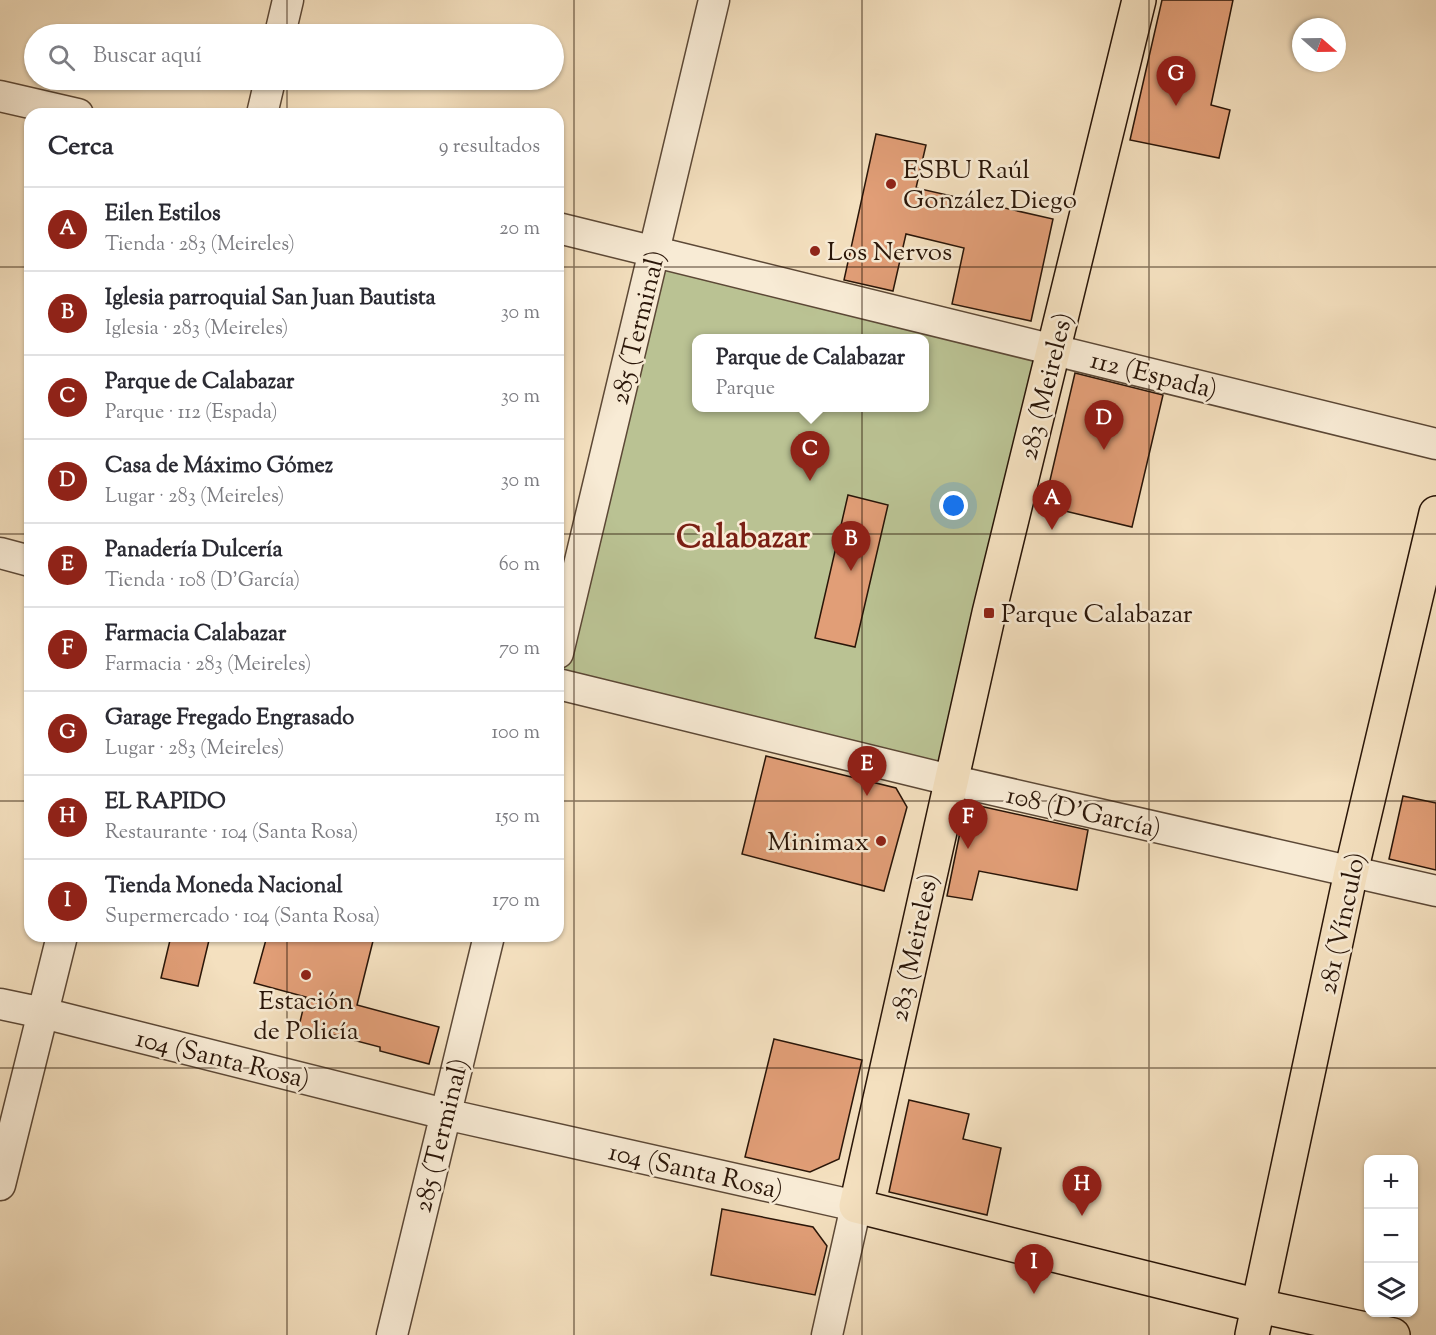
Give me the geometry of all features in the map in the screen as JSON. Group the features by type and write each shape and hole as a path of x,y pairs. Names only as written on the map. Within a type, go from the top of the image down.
{"main road":[{"name":"283 (Meireles)","path":"856,1206 989,613 1139,0"},
{"name":"281 (Vínculo)","path":"1256,1320 1351,872 1436,513"},
{"name":"104 (Santa Rosa)","path":"856,1206 1256,1320 1393,1335"}],"street":[{"path":"282,24 288,0"},
{"name":"285 (Terminal)","path":"564,628 714,0"},
{"path":"263,108 268,90"},
{"path":"0,96 52,108"},
{"name":"112 (Espada)","path":"564,229 1436,444"},
{"path":"0,554 24,560"},
{"name":"108 (D'García)","path":"564,685 950,780 1436,891"},
{"path":"0,1185 61,942"},
{"name":"285 (Terminal)","path":"392,1335 488,942"},
{"name":"104 (Santa Rosa)","path":"0,1004 445,1114 856,1206"},
{"name":"283 (Meireles)","path":"827,1335 856,1206"}],"green space":[{"path":"655,252 1054,350 950,780 564,685 564,628"}],"building":[{"path":"1162,0 1233,0 1211,105 1230,110 1219,158 1130,140"},
{"path":"876,134 926,145 916,188 1053,219 1031,321 952,304 964,248 906,234 893,291 844,280"},
{"path":"1075,373 1163,395 1132,527 1044,506"},
{"path":"848,495 888,505 855,647 815,638"},
{"path":"766,756 896,788 907,807 884,891 742,854"},
{"path":"1403,796 1436,803 1436,870 1389,859"},
{"path":"966,803 1088,830 1077,890 979,871 972,900 947,896"},
{"path":"170,942 209,942 198,986 161,978"},
{"path":"265,942 373,942 357,1005 439,1027 429,1064 380,1051 380,1047 299,1026 306,997 254,983"},
{"path":"774,1039 862,1060 839,1159 810,1172 745,1157"},
{"path":"909,1100 969,1114 963,1139 1001,1148 987,1215 889,1192"},
{"path":"722,1209 813,1227 827,1246 815,1295 711,1275"}],"place":[{"name":"Garage Fregado Engrasado","path":"1176,106"},
{"name":"ESBU Raúl González Diego","path":"891,184"},
{"name":"Los Nervos","path":"815,251"},
{"name":"Casa de Máximo Gómez","path":"1104,450"},
{"name":"Parque de Calabazar","path":"810,481"},
{"name":"Eilen Estilos","path":"1052,530"},
{"name":"Iglesia parroquial San Juan Bautista","path":"851,571"},
{"name":"Parque Calabazar","path":"989,613"},
{"name":"Panadería Dulcería","path":"867,796"},
{"name":"Minimax","path":"881,841"},
{"name":"Farmacia Calabazar","path":"968,849"},
{"name":"Estación de Policía","path":"306,975"},
{"name":"EL RAPIDO","path":"1082,1216"},
{"name":"Tienda Moneda Nacional","path":"1034,1294"}],"district":[{"name":"Calabazar","path":"743,536"}]}
